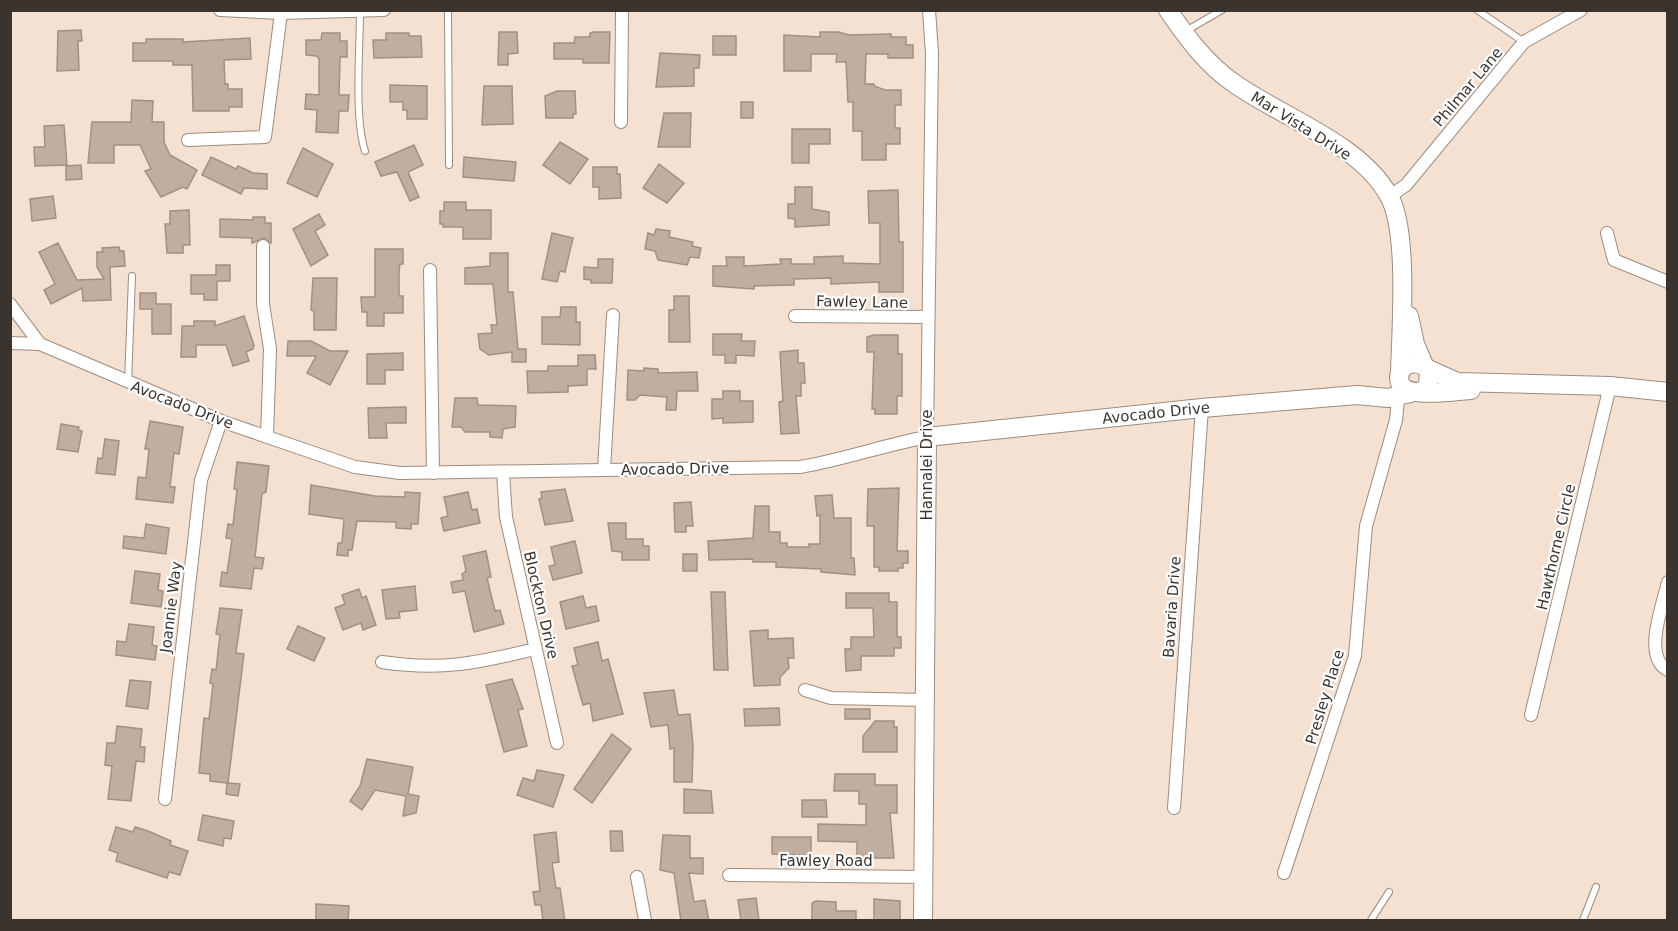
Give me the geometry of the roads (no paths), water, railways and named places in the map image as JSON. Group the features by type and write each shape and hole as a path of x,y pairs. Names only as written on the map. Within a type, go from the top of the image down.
{"street":[{"path":"220,10 281,13 384,10"},
{"path":"621,122 622,10"},
{"name":"Hannalei Drive","path":"923,921 932,53 929,10"},
{"name":"Mar Vista Drive","path":"1168,10 1204,57 1224,76 1340,148 1378,180 1390,196 1397,225 1403,294 1406,387"},
{"name":"Philmar Lane","path":"1390,196 1406,186 1524,42 1581,10"},
{"path":"188,140 265,137 281,13"},
{"path":"1607,232 1614,261 1668,282"},
{"path":"263,246 263,304 270,349 267,436"},
{"path":"430,270 433,473"},
{"name":"Mar Vista Drive","path":"1403,294 1415,344 1426,367"},
{"path":"10,304 40,344"},
{"path":"604,470 613,315"},
{"name":"Fawley Lane","path":"795,316 928,317"},
{"name":"Avocado Drive","path":"10,343 40,344 128,384 221,421 355,467 400,473 800,467 837,461 882,446 927,437 1202,408 1358,395 1386,388 1406,387 1411,363 1426,367"},
{"path":"1426,367 1457,382 1610,386 1668,392"},
{"path":"1406,387 1430,381 1426,367"},
{"path":"1406,387 1499,389 1514,385"},
{"name":"Hawthorne Circle","path":"1531,715 1610,386"},
{"name":"Presley Place","path":"1396,420 1406,387"},
{"name":"Presley Place","path":"1284,873 1355,656 1366,526 1406,387"},
{"name":"Bavaria Drive","path":"1174,808 1202,408"},
{"name":"Joannie Way","path":"165,799 201,480 221,421"},
{"name":"Blockton Drive","path":"503,473 506,517 557,743"},
{"path":"1668,582 1653,648 1657,662 1668,670"},
{"path":"382,662 418,668 470,665 535,649"},
{"path":"806,690 831,698 925,700"},
{"name":"Fawley Road","path":"729,875 924,877"},
{"path":"637,877 645,921"}],"lane":[{"path":"448,10 449,165"},
{"path":"1184,32 1222,10"},
{"path":"1477,10 1524,42"},
{"path":"360,11 361,128 365,151"},
{"path":"128,384 132,276"},
{"path":"1583,921 1596,887"},
{"path":"1371,921 1389,892"}]}
